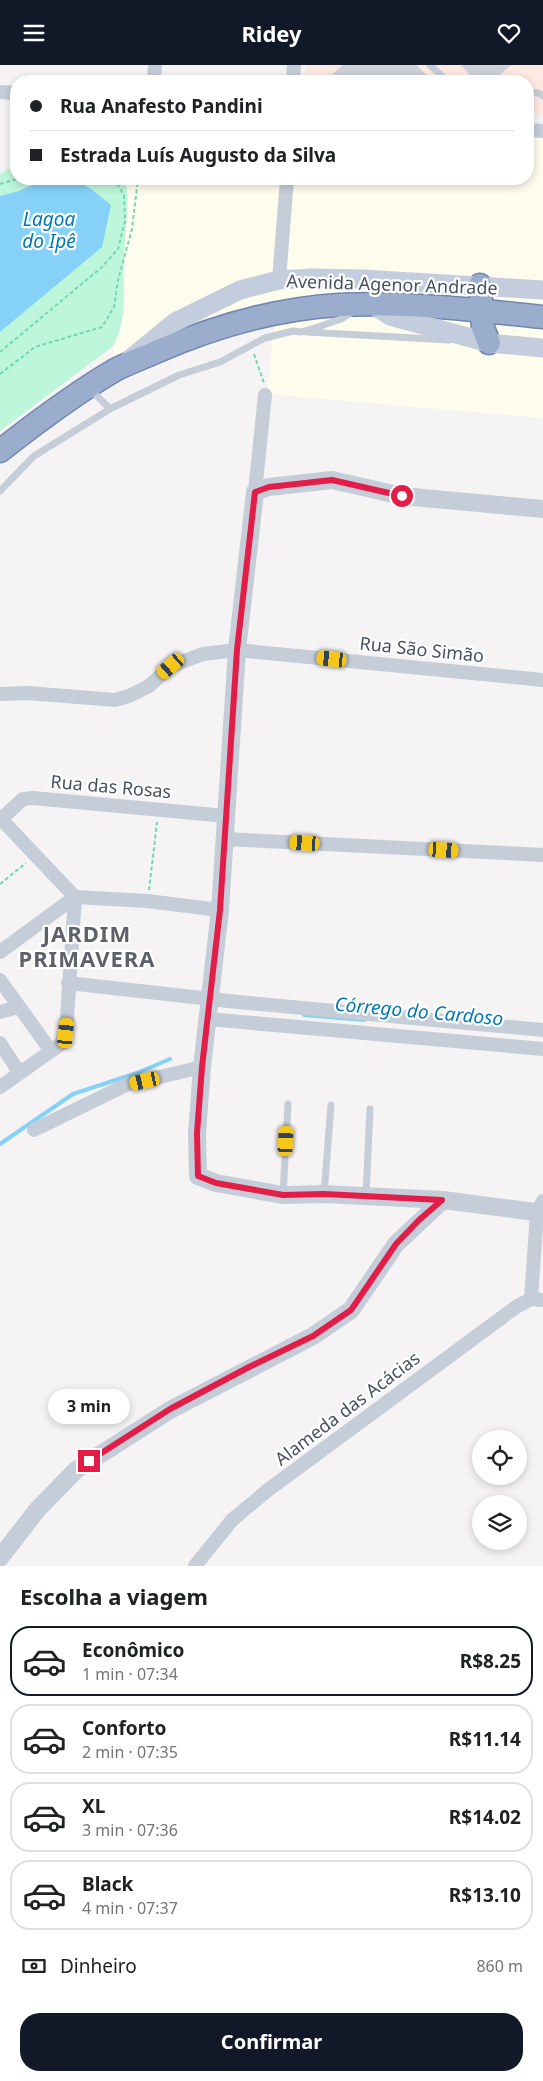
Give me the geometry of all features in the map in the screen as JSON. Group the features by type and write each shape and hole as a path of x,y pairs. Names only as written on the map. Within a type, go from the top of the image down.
{"highway":[{"path":"480,285 483,328 489,343"},
{"path":"0,451 49,412 117,369 171,345 234,322 309,308 368,305 482,311 543,317"}],"main road":[{"name":"Avenida Agenor Andrade","path":"117,369 175,323 240,290 279,280 311,278 363,279 543,290"},
{"name":"Avenida Agenor Andrade","path":"368,305 390,317 489,343 543,348"}],"street":[{"path":"279,280 286,185"},
{"path":"264,395 237,650 220,910 202,1067 197,1133 198,1176 216,1183 283,1195 324,1194 442,1200 541,1209 539,1299"},
{"path":"255,492 269,487 332,480 402,496 543,509"},
{"path":"508,506 543,504"},
{"name":"Rua São Simão","path":"0,693 27,693 115,700 130,696 149,686 171,666 203,653 237,650 543,680"},
{"name":"Rua das Rosas","path":"1,819 23,799 33,798 226,816"},
{"path":"0,1087 60,1044 66,1033 74,897 1,819"},
{"path":"225,839 543,855"},
{"path":"0,952 74,897 147,901 220,910"},
{"path":"0,981 51,1051"},
{"path":"68,983 210,999 543,1030"},
{"path":"0,1012 18,1007"},
{"path":"208,1019 543,1049"},
{"path":"0,1043 19,1072"},
{"path":"34,1129 126,1085 202,1067"},
{"path":"0,1558 37,1510 76,1470 170,1409 313,1336 351,1310 396,1244 442,1200"},
{"name":"Alameda das Acácias","path":"195,1566 232,1520 268,1490 480,1332 516,1307 539,1299"}],"lane":[{"path":"430,65 441,75"},
{"path":"301,332 341,319 368,305"},
{"path":"0,491 34,455 110,409 179,375 220,362 251,345 281,334 292,331 489,343"},
{"path":"87,387 110,409"},
{"path":"283,1195 288,1104"},
{"path":"324,1194 331,1105"},
{"path":"366,1196 370,1109"}],"path":[{"path":"0,352 102,267 118,249 126,221 124,195 118,185"},
{"path":"0,374 35,347 102,327 108,319 114,307 118,280 132,229 137,185"},
{"path":"251,345 264,379 264,395"},
{"path":"147,901 158,810"},
{"path":"0,884 35,855"}],"shaded area":[{"path":"306,65 543,65 543,115 534,114 534,75 305,75"},
{"path":"534,131 543,132 543,418 267,394 275,314 116,368 113,346 120,333 128,215 126,185 534,185"}],"green space":[{"path":"10,168 10,185 126,185 127,208 123,313 118,335 113,346 0,431 0,174"}],"water":[{"name":"Lagoa do Ipê","path":"32,185 84,185 111,205 102,247 0,332 0,196"}],"building":[{"path":"343,65 416,65 426,75 332,75"},
{"path":"461,65 511,65 499,75 470,75"}],"waterway":[{"name":"Córrego do Cardoso","path":"304,1015 364,1020"},
{"name":"Córrego do Cardoso","path":"0,1144 73,1094 137,1073 170,1059"}],"district":[{"name":"JARDIM PRIMAVERA","path":"87,946"}],"route":[{"path":"89,1461 170,1409 313,1336 351,1310 376,1277 396,1244 442,1200 324,1194 283,1195 216,1183 198,1176 197,1133 202,1067 220,910 237,650 255,492 269,487 332,480 402,496"}]}
